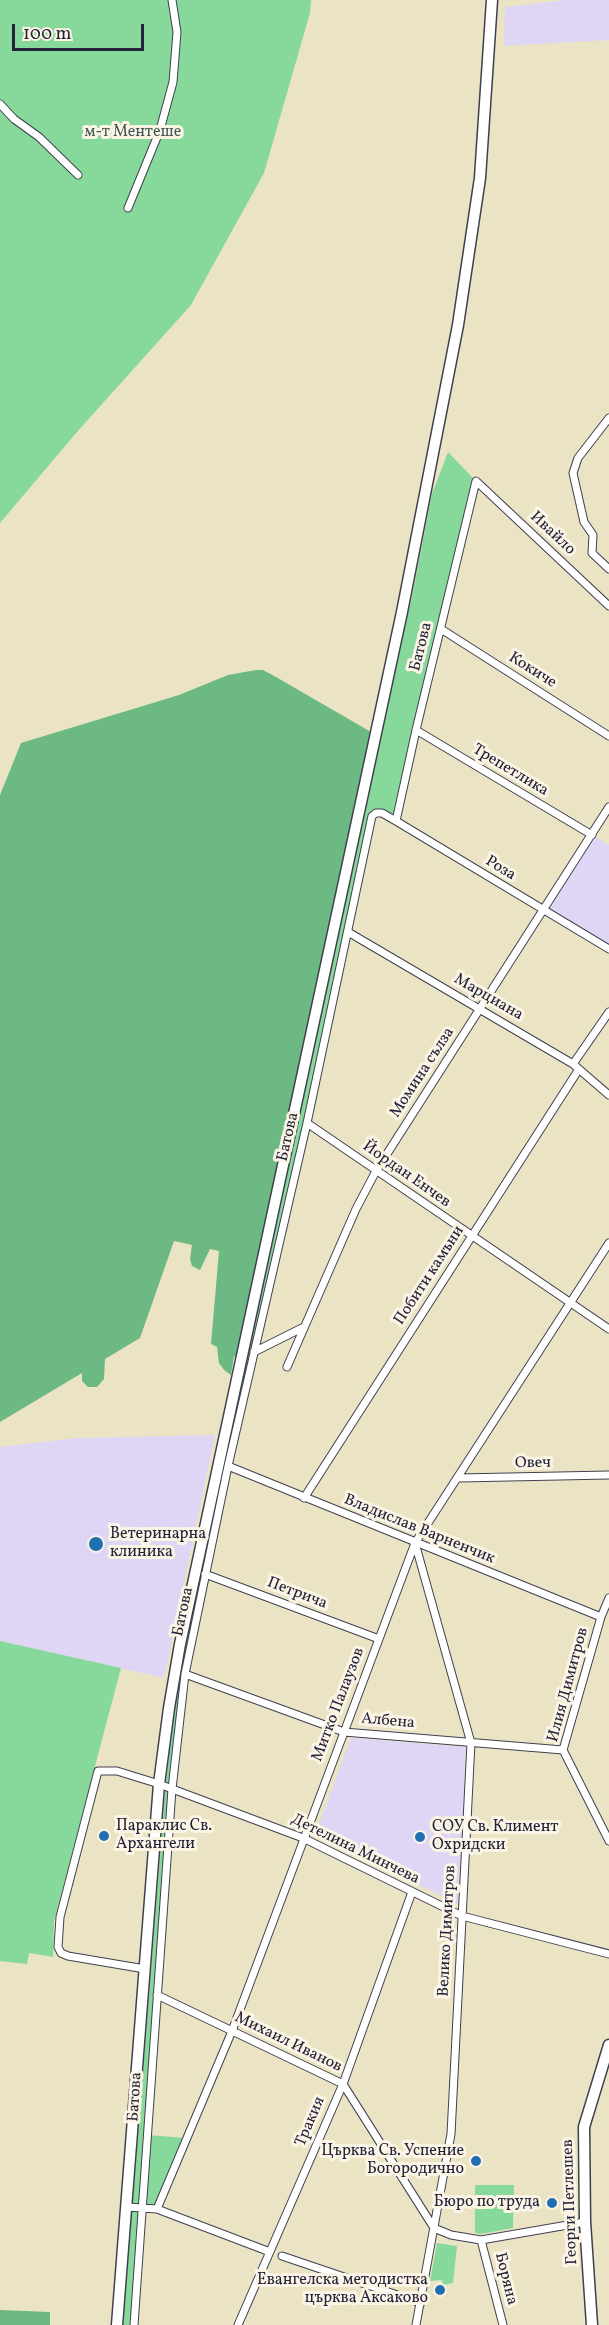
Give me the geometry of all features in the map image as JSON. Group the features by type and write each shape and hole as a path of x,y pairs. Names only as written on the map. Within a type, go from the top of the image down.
{"main road":[{"path":"117,2325 159,1784 180,1644 400,624 458,324 480,178 492,0"},
{"name":"Георги Петлешев","path":"592,2325 585,2222 584,2127 609,2045"}],"street":[{"path":"128,208 160,130 173,82 177,32 172,0"},
{"path":"0,104 14,119 39,137 78,175"},
{"path":"609,418 578,458 574,468 574,479 584,522 593,535 592,553 609,569"},
{"name":"Ивайло","path":"476,481 609,606"},
{"name":"Батова","path":"396,821 476,481"},
{"name":"Кокиче","path":"441,629 609,736"},
{"name":"Трепетлика","path":"416,730 592,835"},
{"name":"Момина сълза","path":"287,1367 302,1328 356,1209 376,1171 609,807"},
{"name":"Батова","path":"134,2325 172,1788 185,1674 228,1466 306,1123 372,816 376,813"},
{"name":"Роза","path":"376,813 381,813 396,821 609,949"},
{"name":"Марциана","path":"348,932 576,1066 609,1095"},
{"name":"Побити камъни","path":"304,1498 471,1236 609,1012"},
{"name":"Йордан Енчев","path":"306,1123 609,1329"},
{"name":"Митко Палаузов","path":"157,2209 232,2031 415,1544 609,1243"},
{"path":"254,1352 302,1328"},
{"name":"Владислав Варненчик","path":"228,1466 415,1544 601,1617"},
{"name":"Овеч","path":"459,1478 609,1475"},
{"name":"Велико Димитров","path":"415,1544 471,1743 451,2134 416,2325"},
{"name":"Петрича","path":"205,1574 379,1639"},
{"name":"Илия Димитров","path":"609,1599 601,1617 563,1750 609,1841"},
{"name":"Албена","path":"185,1674 344,1732 563,1750"},
{"name":"Детелина Минчева","path":"145,1969 60,1953 57,1937 60,1917 98,1771 117,1772 172,1788 303,1838 462,1916 609,1954"},
{"name":"Тракия","path":"238,2325 343,2084 412,1892"},
{"name":"Михаил Иванов","path":"157,1995 343,2084 434,2228"},
{"path":"127,2207 157,2209 270,2252"},
{"path":"434,2228 451,2235 481,2240 585,2222"},
{"name":"Боряна","path":"481,2240 503,2325"},
{"path":"282,2256 421,2302"}],"shaded area":[{"path":"566,0 609,0 609,40 504,46 505,7"},
{"path":"592,835 609,845 609,949 543,911"},
{"name":"Ветеринарна клиника","path":"215,1435 164,1678 0,1641 0,1447 77,1438"},
{"path":"351,1738 466,1747 458,1904 315,1835"}],"green space":[{"name":"м-т Ментeше","path":"0,0 311,0 310,13 264,173 191,305 77,432 0,523"},
{"path":"448,452 476,481 396,821 376,813 185,1674 147,2135 187,2138 157,2209 141,2208 134,2325 123,2325 166,1781 180,1658 403,628 411,601 432,494"},
{"path":"263,670 276,677 371,732 237,1357 234,1356 231,1375 219,1363 217,1347 211,1344 219,1251 210,1249 200,1270 192,1266 190,1259 192,1245 174,1241 140,1338 105,1359 104,1379 97,1387 88,1387 82,1381 82,1373 0,1422 0,795 21,743 179,695 228,675"},
{"path":"0,1641 121,1668 54,1921 53,1957 29,1953 27,1964 0,1961"},
{"path":"475,2185 514,2185 513,2228 475,2233"},
{"path":"437,2243 457,2246 453,2283 443,2285 442,2280 430,2281"},
{"path":"0,2310 50,2312 50,2325 0,2325"}],"place":[{"name":"Ветеринарна клиника","path":"96,1544"},
{"name":"Параклис Св. Архангели","path":"104,1836"},
{"name":"СОУ Св. Климент Охридски","path":"420,1837"},
{"name":"Църква Св. Успение Богородично","path":"476,2161"},
{"name":"Бюро по труда","path":"552,2203"},
{"name":"Евангелска методистка църква Аксаково","path":"440,2290"}]}
